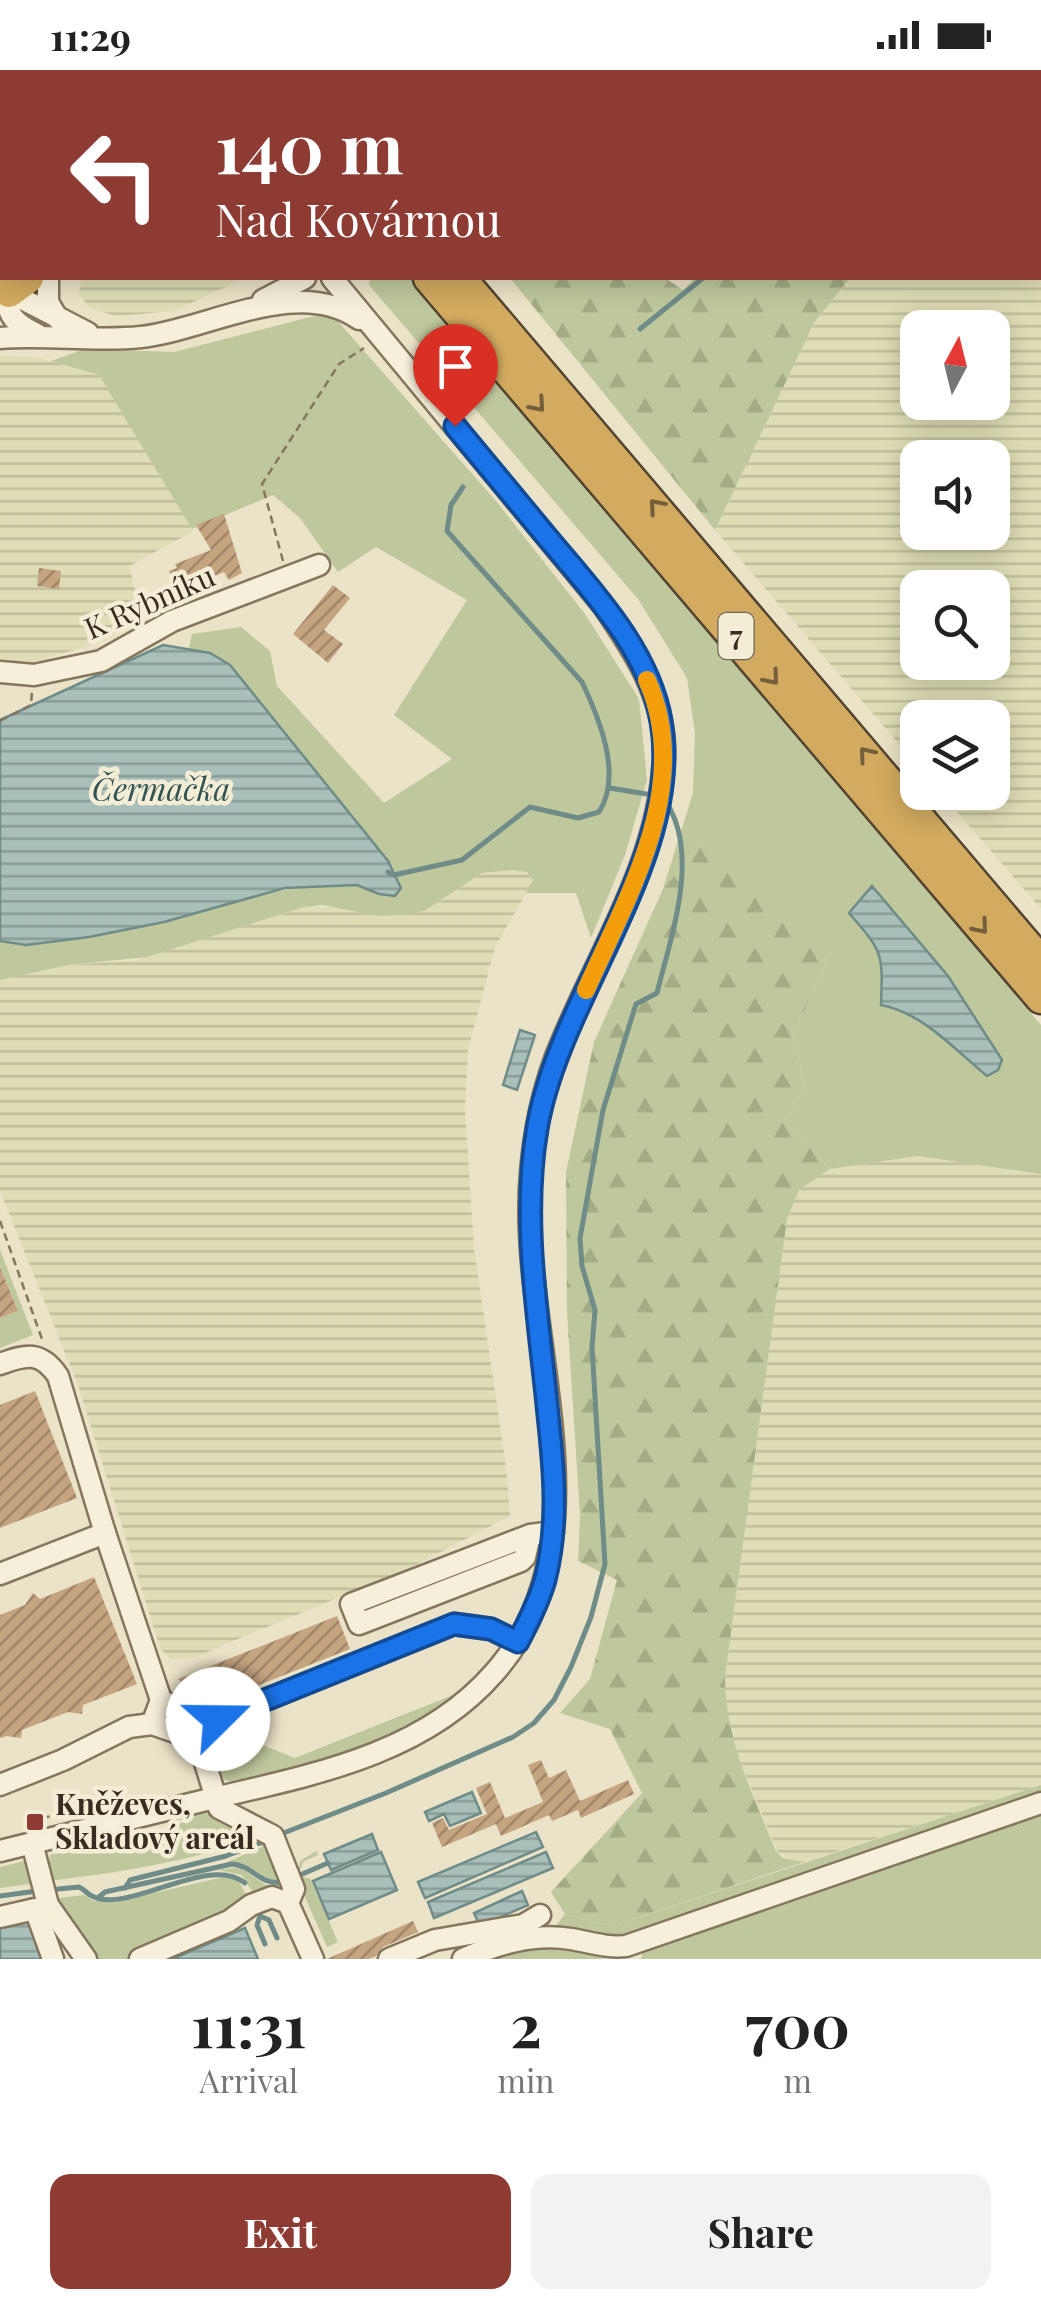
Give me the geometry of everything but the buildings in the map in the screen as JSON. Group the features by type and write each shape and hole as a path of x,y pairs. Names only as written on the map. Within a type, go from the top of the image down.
{"highway":[{"name":"7","path":"431,280 1041,998"},
{"name":"7","path":"462,280 1041,962"}],"street":[{"path":"48,280 48,302 63,323"},
{"path":"234,314 301,280"},
{"path":"0,1851 340,1765 408,1739 461,1706 492,1676 518,1642 540,1597 553,1532 554,1472 529,1211 531,1173 544,1092 636,876 657,815 664,755 661,721 656,699 633,649 602,604 334,280"},
{"path":"44,336 13,319 7,303 12,289 63,323 83,332 120,338"},
{"path":"0,338 120,338 184,329 286,303 318,302 341,308 380,335"},
{"name":"K Rybníku","path":"0,672 34,675 101,661 172,621 319,565"},
{"path":"0,1364 24,1354 41,1358 58,1376 105,1533 162,1700 152,1724"},
{"path":"530,1535 520,1561 359,1624 351,1604 530,1535 553,1532"},
{"path":"0,1574 105,1533"},
{"path":"198,1740 218,1719 454,1624 491,1629 518,1642"},
{"path":"162,1700 186,1713 218,1719"},
{"path":"0,1784 130,1727 152,1724 198,1740"},
{"path":"198,1740 222,1810 273,1836 294,1889 288,1902 313,1959"},
{"path":"462,1959 523,1938 550,1937 627,1952 1041,1802"},
{"path":"32,1843 52,1959"},
{"path":"140,1959 272,1897 288,1902"},
{"path":"0,1917 43,1899"},
{"path":"43,1899 86,1959"},
{"path":"389,1959 435,1940 524,1925 540,1915"}],"path":[{"path":"287,577 262,484 338,364 380,335"},
{"path":"0,721 31,706 34,675"},
{"path":"0,1221 44,1339 41,1358"},
{"path":"29,1821 75,1811"}],"shaded area":[{"path":"81,280 241,280 174,311 116,316 90,308 79,294"},
{"path":"848,280 1041,280 1041,909 956,810 1010,810 1010,700 900,700 900,745 715,530 814,323"},
{"path":"0,356 37,357 99,375 192,532 129,566 142,615 132,626 94,644 30,663 0,660"},
{"path":"527,872 533,881 495,947 468,1050 465,1108 474,1248 510,1516 412,1567 195,1657 171,1660 160,1648 78,1385 0,1191 0,980 68,965 138,960 304,907 340,907 378,916 424,911 482,873"},
{"path":"918,1156 1041,1174 1041,1785 804,1862 793,1861 777,1851 730,1737 725,1708 725,1677 787,1219 799,1190 830,1169"}],"green space":[{"path":"370,280 413,280 1041,1025 1041,1174 918,1156 830,1169 786,1123 805,1085 794,1032 832,951 703,844 663,889 693,793 695,733 687,678 638,599 369,285","holes":["922,944 948,976 1002,1059 986,1076 924,1024 881,1005 882,961 877,946"]},
{"path":"512,280 668,280 683,290 693,280 848,280 814,323 715,530"},
{"path":"318,315 335,318 496,501 585,614 639,699 647,780 625,855 591,938 576,893 526,893 533,880 527,872 512,870 482,873 424,911 378,916 323,905 304,907 147,957 68,965 0,980 0,941 26,945 308,885 357,885 379,894 401,888 388,860 230,665 210,653 189,648 192,634 241,627 270,651 277,686 384,803 452,759 394,715 467,600 376,547 338,572 300,518 273,495 192,529 99,375 51,361 85,349 174,352"},
{"path":"703,844 818,928 832,951 794,1032 805,1085 786,1123 830,1169 799,1190 787,1219 725,1677 735,1745 776,1851 783,1858 804,1862 612,1926 565,1914 551,1892 642,1793 610,1729 560,1713 590,1679 617,1580 578,1561 580,1516 567,1312 566,1172 594,1042 663,889"},
{"path":"0,1250 33,1335 0,1348 0,1318 18,1311 0,1266"},
{"path":"458,1693 405,1726 324,1758 235,1782 225,1780 218,1768 218,1748 228,1731 295,1758"},
{"path":"1041,1785 1041,1794 626,1935 608,1936 555,1927 565,1914 612,1926"},
{"path":"1041,1811 1041,1959 641,1959 643,1952 652,1947"},
{"path":"191,1814 218,1816 259,1837 154,1865 47,1881 50,1855 102,1842 104,1853 148,1841 147,1836 192,1819"},
{"path":"261,1840 267,1842 283,1885 241,1864 225,1863 262,1847"},
{"path":"316,1851 318,1855 303,1862 299,1873 310,1878 338,1942 327,1947 297,1879 300,1861"},
{"path":"24,1861 38,1883 0,1888 0,1867"},
{"path":"240,1867 266,1885 283,1885 256,1898 242,1875 218,1870"},
{"path":"224,1877 239,1881 249,1901 229,1915 129,1959 93,1959 51,1899 84,1895 94,1901 119,1901"},
{"path":"518,1946 567,1948 605,1959 474,1959"}],"water":[{"name":"Čermačka","path":"163,645 210,653 230,665 388,861 401,888 395,896 357,885 285,888 164,922 89,937 26,945 0,941 0,720"},
{"path":"872,886 948,976 1002,1060 998,1070 987,1076 924,1024 881,1005 878,954 849,913"},
{"path":"520,1030 535,1035 517,1090 503,1085"},
{"path":"472,1792 481,1813 450,1826 444,1814 429,1821 425,1812"},
{"path":"536,1832 543,1847 425,1898 418,1882"},
{"path":"372,1834 378,1850 331,1870 324,1854"},
{"path":"381,1852 397,1890 329,1919 313,1881"},
{"path":"546,1852 553,1868 434,1918 428,1902"},
{"path":"522,1891 528,1905 480,1926 474,1913"},
{"path":"29,1915 41,1959 0,1959 0,1925"},
{"path":"245,1928 258,1959 172,1959"}],"waterway":[{"path":"640,329 701,280"},
{"path":"388,872 394,875 462,860 530,807 578,818 599,812 606,797 606,747 582,682 447,531 451,505 463,487"},
{"path":"610,788 646,794"},
{"path":"281,1834 386,1793 513,1737 534,1723 554,1700 591,1617 605,1564 592,1347 595,1310 582,1266 580,1238 603,1110 636,1004 657,993 675,921 681,844 664,799"},
{"path":"125,1888 130,1880 226,1856 263,1842"},
{"path":"300,1875 328,1863"},
{"path":"99,1897 105,1892 232,1864 268,1881 282,1882"},
{"path":"48,1890 79,1887 107,1900 211,1875 229,1876 245,1883"},
{"path":"0,1896 37,1891"},
{"path":"257,1908 260,1916 269,1920 277,1938"},
{"path":"260,1916 257,1925 265,1944"}],"slow traffic":[{"path":"586,990 636,876 657,815 663,739 656,699 647,680"}],"place":[{"name":"Kněževes, Skladový areál","path":"35,1822"}],"route":[{"path":"218,1719 454,1624 491,1629 518,1642 540,1597 552,1546 554,1472 529,1211 537,1129 556,1058 636,876 657,815 663,739 656,699 633,649 602,604 455,426"}]}
